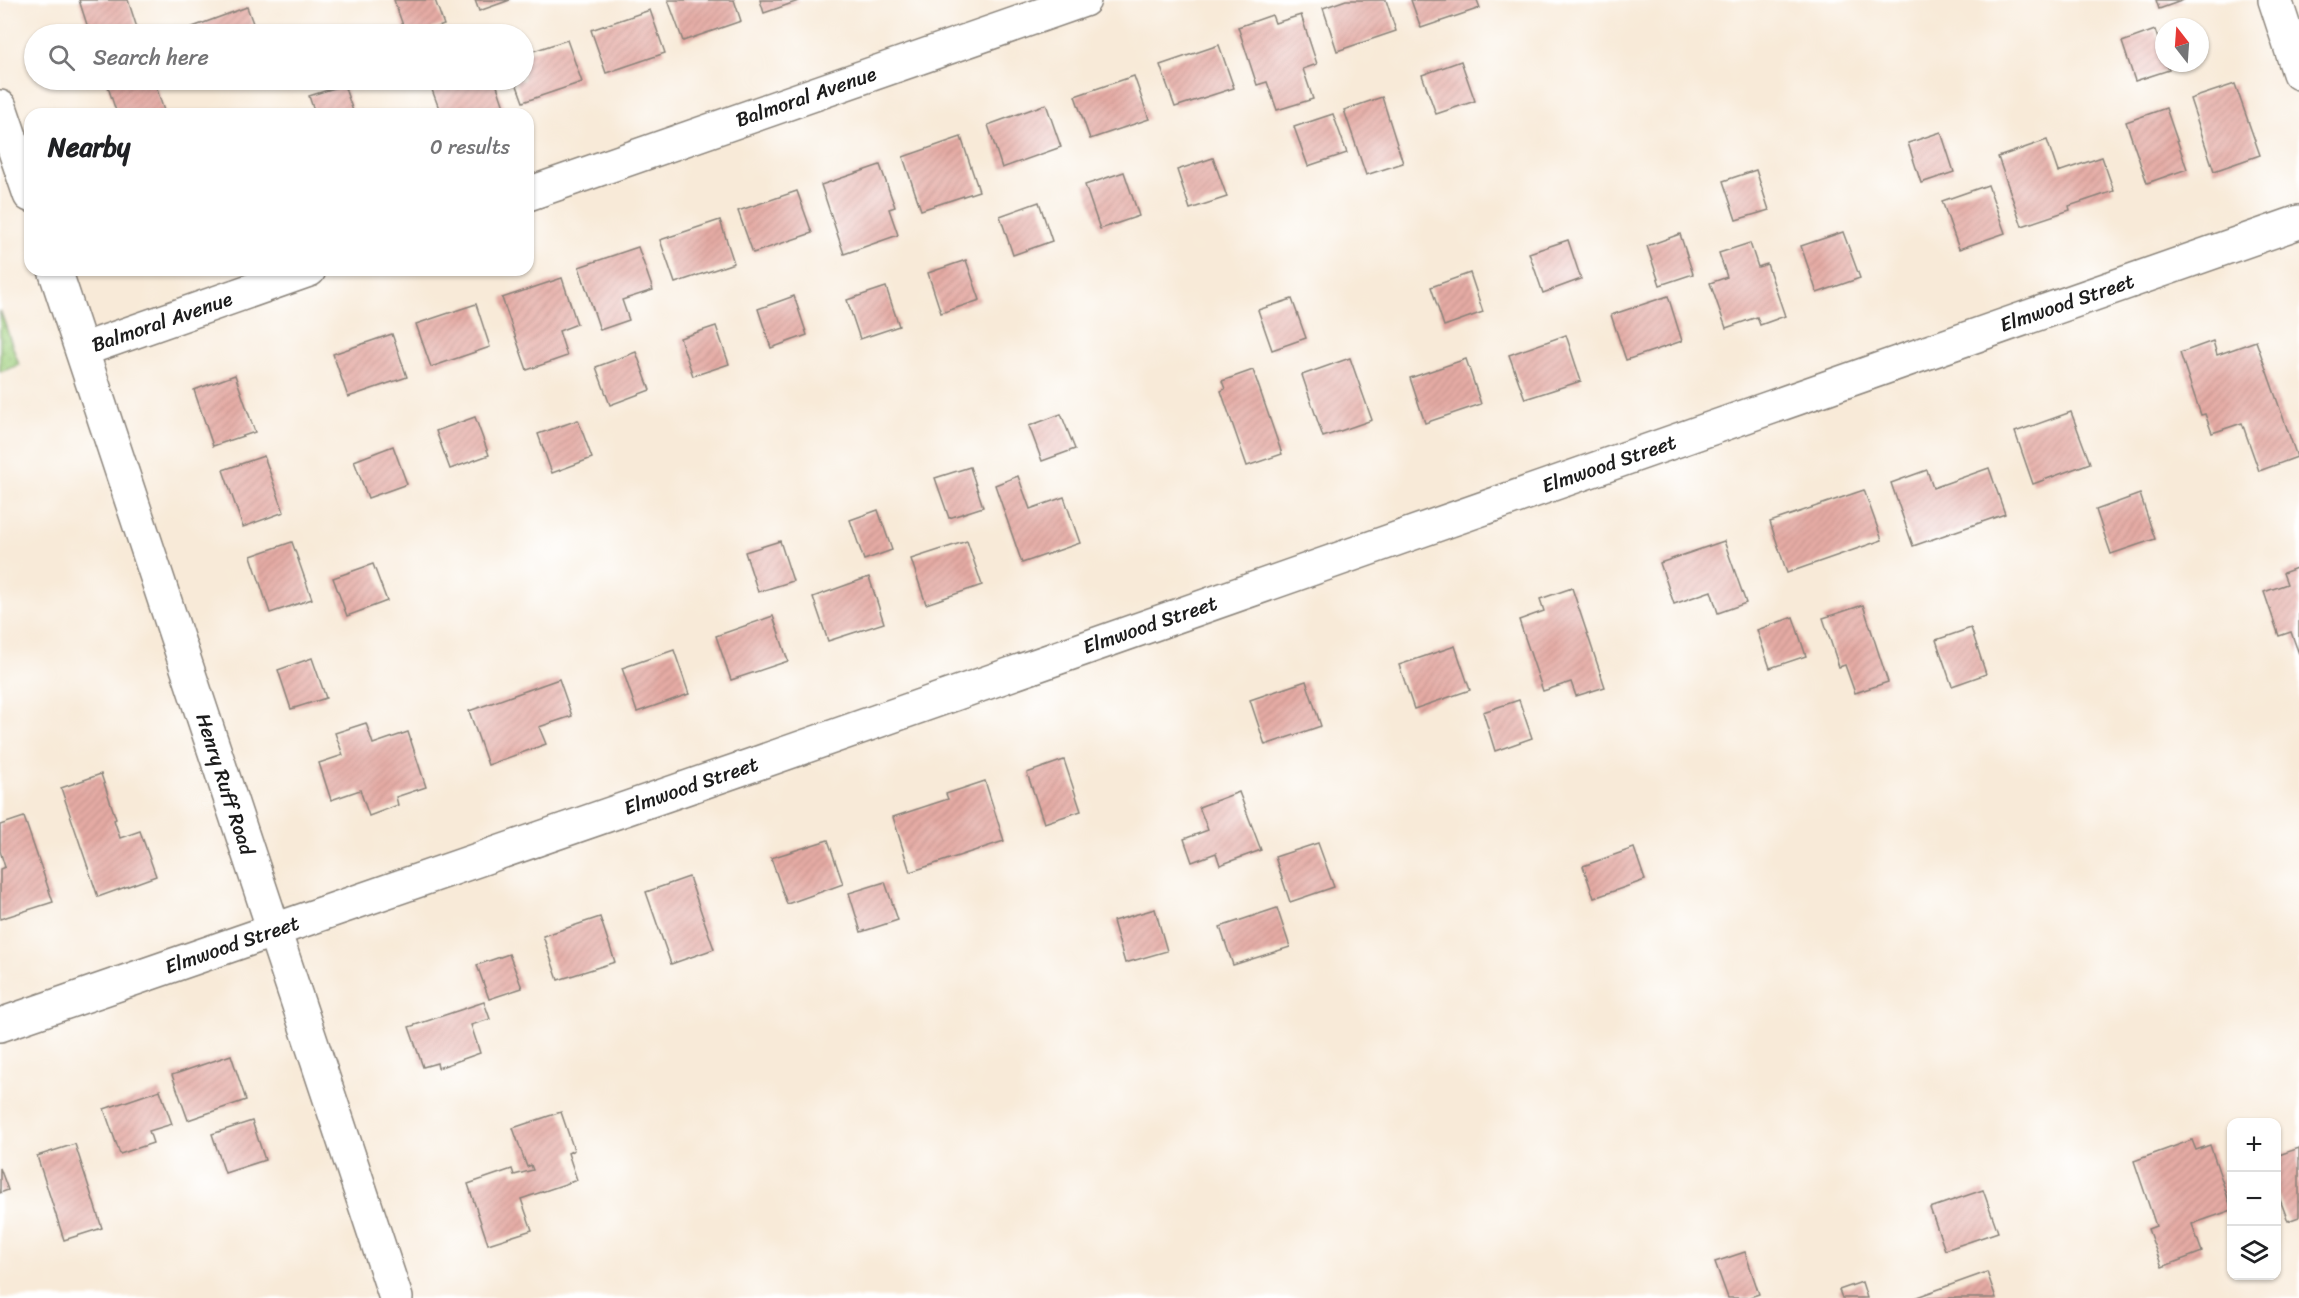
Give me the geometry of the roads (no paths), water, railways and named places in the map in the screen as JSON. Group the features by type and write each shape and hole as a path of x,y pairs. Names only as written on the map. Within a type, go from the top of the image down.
{"street":[{"name":"Balmoral Avenue","path":"534,192 1084,0"},
{"path":"2275,0 2299,73"},
{"path":"0,107 24,177"},
{"name":"Elmwood Street","path":"0,1025 274,932 2299,222"},
{"name":"Henry Ruff Road","path":"57,276 396,1298"},
{"name":"Balmoral Avenue","path":"82,350 292,276"}]}
